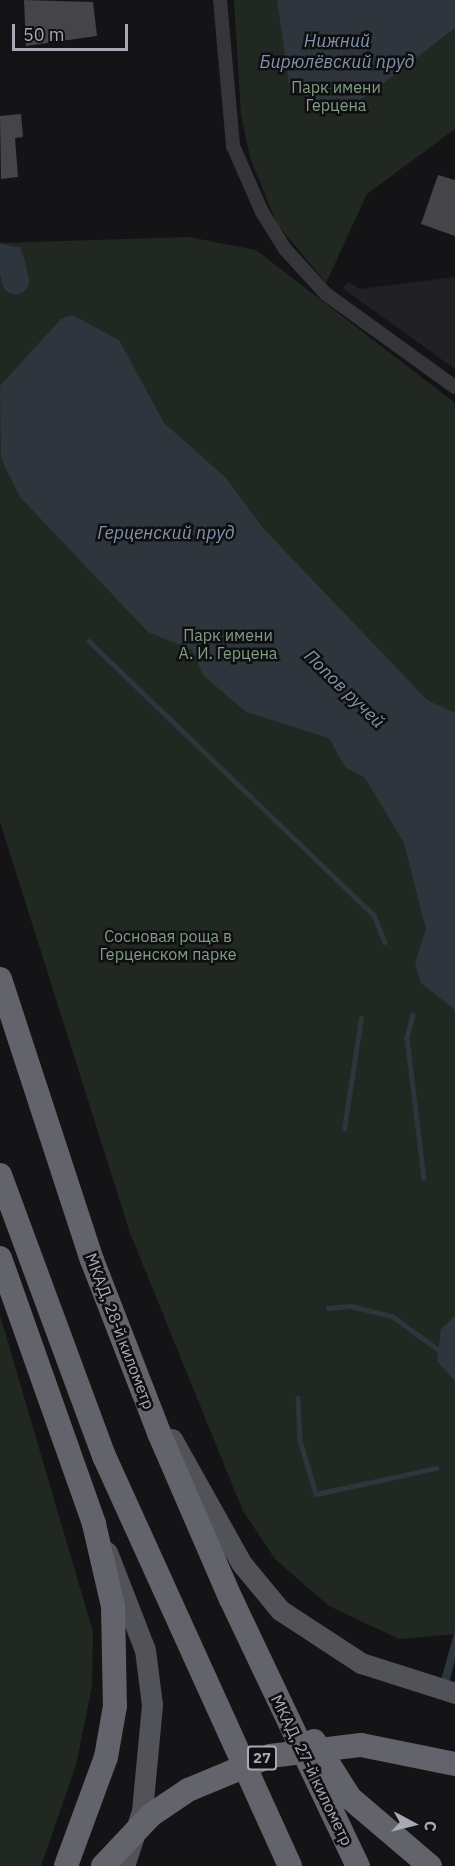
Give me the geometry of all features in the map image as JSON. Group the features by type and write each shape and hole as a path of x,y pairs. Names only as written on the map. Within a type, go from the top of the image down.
{"highway":[{"name":"МКАД, 28-й километр","path":"0,979 125,1347 231,1599 265,1673"},
{"path":"0,1175 104,1456 211,1699 290,1866"},
{"path":"0,1258 94,1524 113,1606 115,1706 91,1809 66,1866"},
{"path":"231,1599 337,1781 381,1828 430,1866"},
{"name":"МКАД, 27-й километр","path":"265,1673 358,1866"},
{"name":"27","path":"103,1866 151,1815 188,1790 270,1756 361,1745 455,1764"}],"main road":[{"path":"125,1347 176,1448 259,1587 330,1647 388,1673 455,1693"},
{"path":"94,1524 133,1612 145,1650 152,1705 142,1811 124,1866"}],"street":[{"path":"220,0 233,146 262,212 285,249 326,294 455,387"}],"shaded area":[{"path":"455,277 455,369 342,288 348,282 360,289"}],"green space":[{"name":"Парк имени Герцена","path":"234,0 455,0 455,129 367,194 326,283 277,224 250,157 241,115"},
{"name":"Парк имени А. И. Герцена","path":"189,237 256,250 455,403 455,1634 399,1639 329,1606 275,1559 243,1511 130,1233 0,822 0,243"},
{"path":"0,1315 93,1632 92,1686 76,1765 41,1866 0,1866"}],"water":[{"name":"Нижний Бирюлёвский пруд","path":"277,0 455,0 455,28 355,105 334,105 301,95 289,82"},
{"name":"Герценский пруд","path":"72,315 119,340 164,423 226,478 262,527 427,700 455,713 455,1010 421,983 415,963 426,929 404,843 365,778 345,767 329,738 246,712 203,675 192,650 148,632 20,497 1,458 0,386 61,319"},
{"path":"455,1316 455,1381 437,1361 441,1329"},
{"path":"455,1630 455,1660 449,1683 441,1680"}],"building":[{"path":"24,0 93,2 97,36 26,46"},
{"path":"21,114 23,137 15,138 18,177 1,179 0,116"},
{"path":"438,175 455,180 455,236 421,224"}],"waterway":[{"path":"10,259 18,249"},
{"name":"Попов ручей","path":"0,257 10,259 15,280"},
{"path":"89,641 374,915 385,942"},
{"path":"413,1015 407,1038 424,1178"},
{"path":"344,1129 361,1018"},
{"path":"328,1308 351,1306 392,1316 439,1350"},
{"path":"298,1398 300,1440 316,1494 436,1468"}],"park label":[{"name":"Сосновая роща в Герценском парке","path":"168,945"}]}
